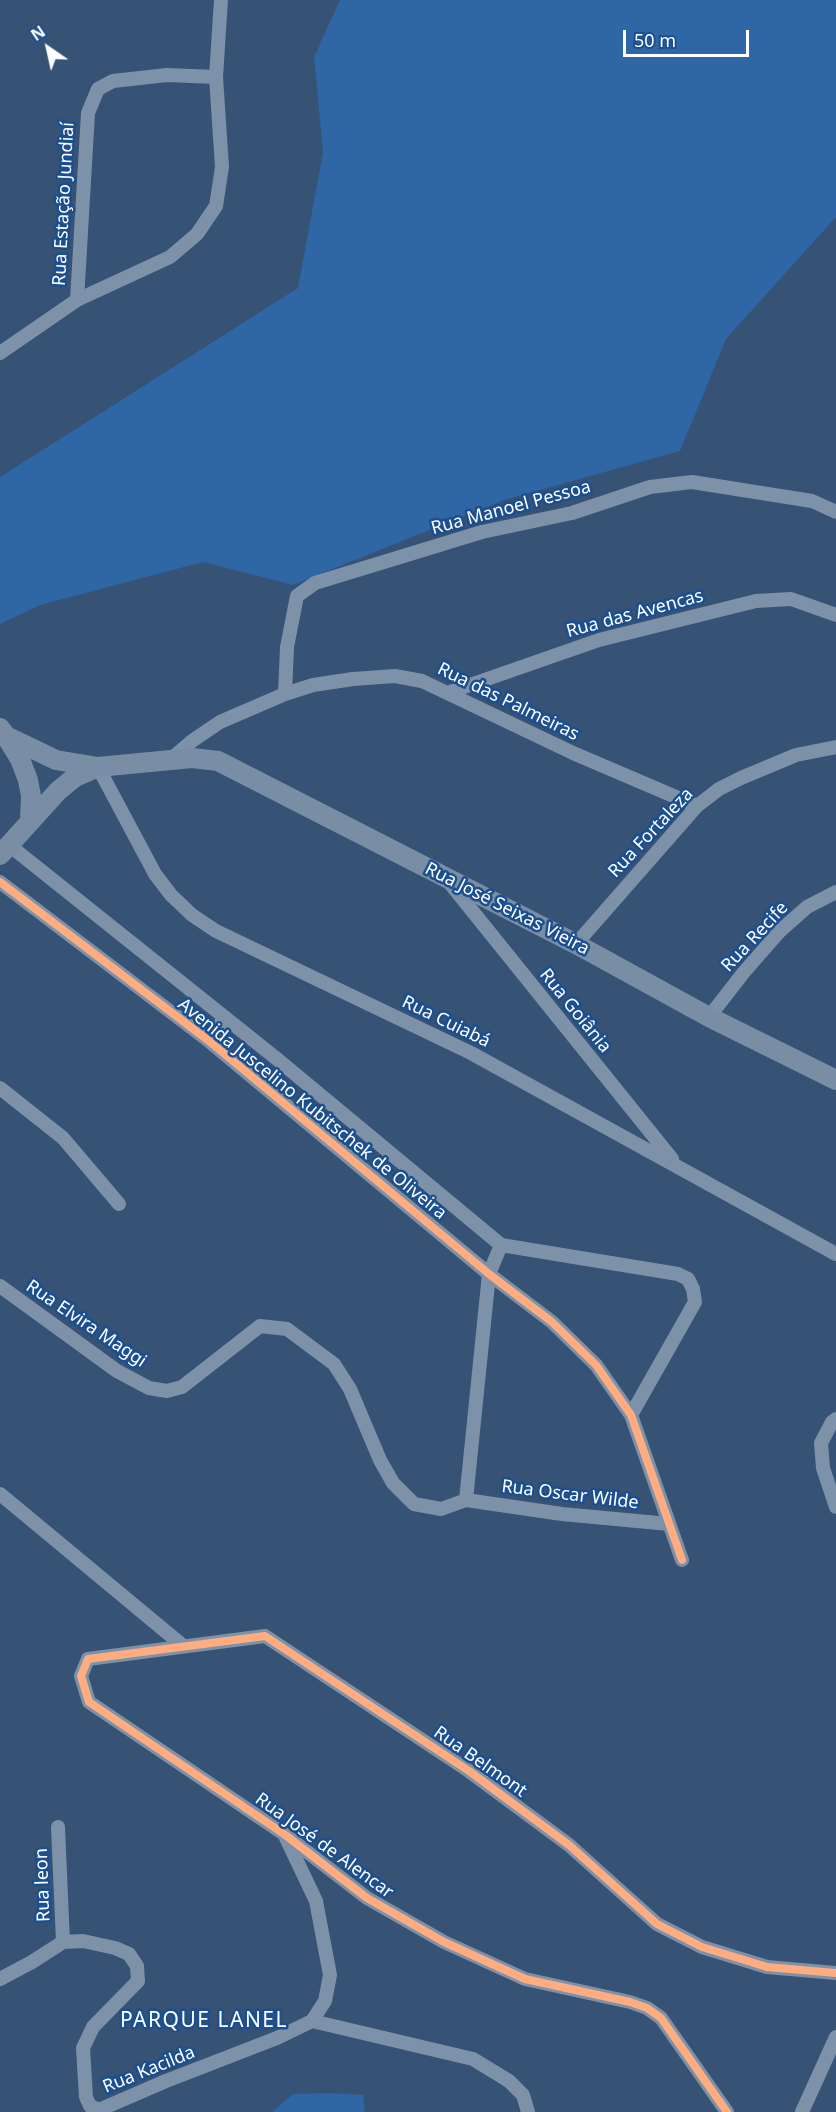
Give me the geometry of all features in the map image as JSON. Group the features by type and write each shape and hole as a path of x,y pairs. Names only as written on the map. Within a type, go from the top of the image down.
{"street":[{"path":"0,353 77,300 170,257 197,234 216,206 222,167 216,77 221,0"},
{"name":"Rua Estação Jundiaí","path":"77,300 88,113 98,89 113,81 167,75 216,77"},
{"name":"Rua Manoel Pessoa","path":"285,694 287,647 297,596 315,583 482,532 572,513 650,487 692,482 812,501 836,513"},
{"name":"Rua das Avencas","path":"447,693 599,640 756,601 791,599 836,615"},
{"name":"Rua das Palmeiras","path":"171,759 220,722 285,694 313,685 395,676 422,681 573,753 697,806"},
{"path":"3,732 56,760 98,767"},
{"path":"3,732 20,759 28,780 31,796 30,820"},
{"name":"Rua Fortaleza","path":"576,944 697,806 719,789 796,755 836,747"},
{"name":"Rua José Seixas Vieira","path":"98,767 171,759 192,758 218,761 576,944 709,1017 836,1080"},
{"path":"4,850 58,790 75,777 98,767"},
{"name":"Rua Cuiabá","path":"98,767 155,874 171,896 200,920 244,946 471,1053 836,1254"},
{"name":"Avenida Juscelino Kubitschek de Oliveira","path":"4,850 225,1017 501,1245"},
{"name":"Rua Goiânia","path":"446,878 677,1165"},
{"name":"Avenida Juscelino Kubitschek de Oliveira","path":"0,882 209,1041 489,1274 552,1322 596,1365 631,1415 682,1560"},
{"name":"Rua Recife","path":"709,1017 780,931 807,908 836,892"},
{"path":"209,1041 225,1017"},
{"path":"0,1088 63,1138 119,1204"},
{"path":"466,1500 489,1274 501,1245 678,1274 688,1279 693,1289 695,1302 631,1415"},
{"name":"Rua Elvira Maggi","path":"0,1286 117,1371 149,1388 167,1391 182,1387 261,1326 287,1329 334,1364 350,1389 380,1460 393,1483 414,1504 441,1509 466,1500"},
{"path":"836,1419 832,1422 821,1443 823,1468 836,1508"},
{"path":"0,1494 182,1646"},
{"name":"Rua Oscar Wilde","path":"466,1500 562,1514 669,1524"},
{"name":"Rua Belmont","path":"88,1659 265,1636 469,1771 569,1845 657,1924 702,1947 766,1968 836,1973"},
{"name":"Rua José de Alencar","path":"88,1659 81,1676 89,1702 284,1834 367,1898 444,1942 525,1979 630,2002 647,2008 661,2018 727,2112"},
{"name":"Rua leon","path":"58,1827 63,1942"},
{"path":"284,1834 316,1901 330,1975 326,2001 312,2021 473,2059 509,2081 523,2095 528,2112"},
{"name":"Rua Kacilda","path":"63,1942 83,1941 115,1948 129,1954 137,1966 138,1981 93,2027 83,2048 86,2097 90,2106 99,2110 277,2038 312,2021"},
{"path":"0,1979 63,1942"},
{"path":"802,2112 836,2037"}],"shaded area":[{"path":"340,0 836,0 836,217 726,339 680,451 504,500 293,585 203,562 40,605 0,624 0,477 298,288 323,152 314,57"},
{"path":"293,2094 363,2095 365,2112 272,2112"}],"cycle path":[{"path":"0,882 209,1041 489,1274 552,1322 596,1365 631,1415 682,1560"},
{"path":"727,2112 661,2018 647,2008 630,2002 525,1979 444,1942 367,1898 284,1834 89,1702 81,1676 88,1659 265,1636 469,1771 569,1845 657,1924 702,1947 767,1967 836,1973"}],"district":[{"name":"PARQUE LANEL","path":"204,2021"}]}
